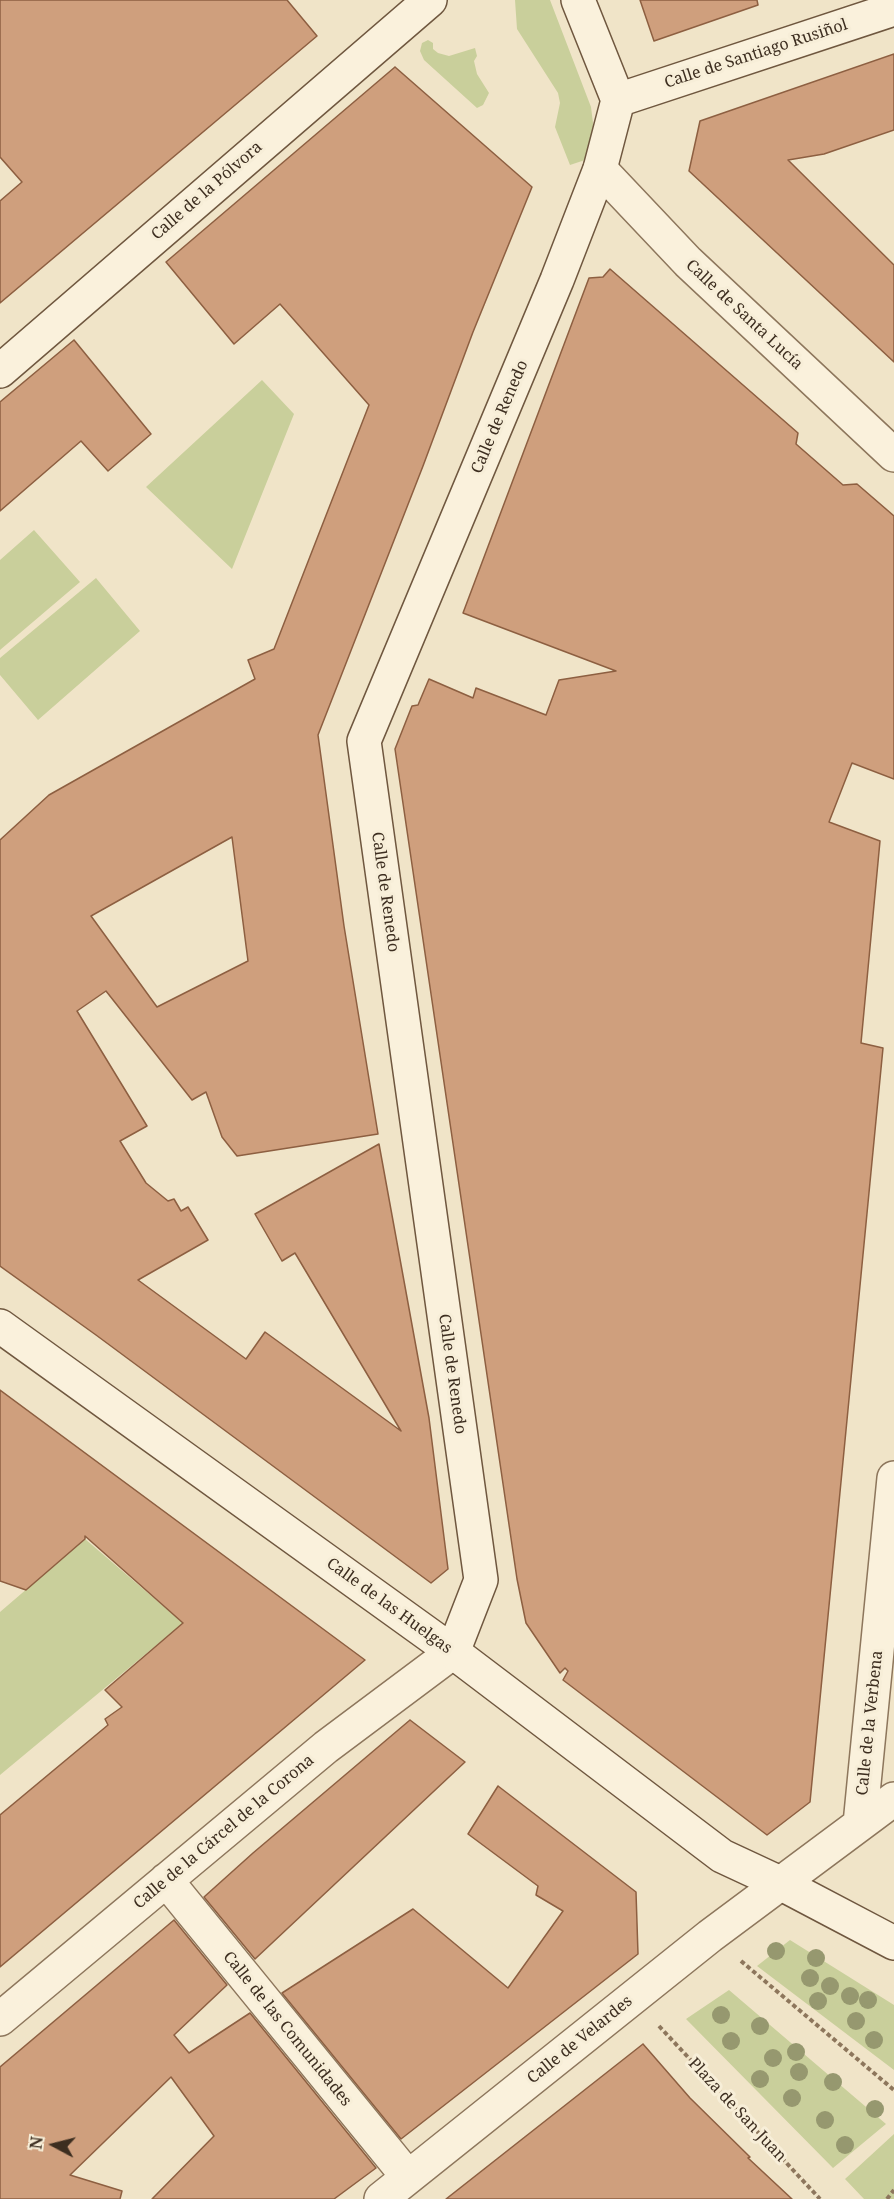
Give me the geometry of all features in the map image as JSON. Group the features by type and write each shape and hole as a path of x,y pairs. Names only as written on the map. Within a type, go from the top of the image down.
{"street":[{"path":"578,0 618,100"},
{"name":"Calle de la Pólvora","path":"0,371 416,4"},
{"name":"Calle de Santiago Rusiñol","path":"618,100 894,9"},
{"name":"Calle de Renedo","path":"453,1652 481,1580 364,741 557,280 600,169 618,100"},
{"name":"Calle de Santa Lucía","path":"600,169 688,262 894,455"},
{"name":"Calle de las Huelgas","path":"0,1326 453,1652 722,1856 780,1883"},
{"name":"Calle de la Verbena","path":"860,1824 894,1478"},
{"name":"Calle de la Cárcel de la Corona","path":"0,2019 326,1747 453,1652"},
{"name":"Calle de Velardes","path":"381,2199 704,1940 894,1799"},
{"name":"Calle de las Comunidades","path":"166,1880 408,2177"},
{"path":"780,1883 894,1942"}],"path":[{"path":"732,1954 894,2090"},
{"name":"Plaza de San Juan","path":"654,2020 820,2199"},
{"path":"887,2199 894,2190"}],"green space":[{"path":"515,0 550,0 591,107 594,131 585,160 570,165 555,127 560,103 558,93 517,29"},
{"path":"428,40 433,43 433,49 438,53 449,56 475,48 477,56 474,61 477,74 489,93 483,105 477,108 424,60 420,51 422,43"},
{"path":"262,380 294,414 232,569 146,487"},
{"path":"34,530 80,582 0,650 0,560"},
{"path":"96,578 140,631 38,720 0,675 0,658"},
{"path":"85,1539 183,1623 0,1775 0,1612"},
{"path":"790,1940 894,2005 894,2070 757,1966"},
{"path":"729,1990 886,2124 833,2168 686,2019"},
{"path":"894,2134 894,2199 864,2199 845,2179"}],"building":[{"path":"0,0 287,0 317,36 0,303 0,201 22,182 0,157"},
{"path":"640,0 757,0 758,5 654,41"},
{"path":"894,54 894,130 824,154 788,160 894,265 894,362 689,171 700,121"},
{"path":"395,67 532,187 473,332 318,735 344,926 378,1134 237,1156 222,1137 206,1092 192,1100 106,991 77,1011 147,1126 120,1141 146,1183 168,1201 174,1199 181,1211 188,1207 208,1240 138,1280 246,1359 265,1332 401,1431 295,1253 282,1261 255,1214 379,1144 429,1418 448,1569 431,1583 0,1266 0,840 49,795 255,679 248,660 274,649 369,405 280,304 234,344 166,262","holes":["232,837 248,961 157,1007 91,916"]},
{"path":"610,269 798,433 796,444 843,485 857,484 894,516 894,779 852,763 829,822 880,841 861,1043 883,1048 810,1802 767,1835 563,1680 568,1671 565,1668 560,1673 526,1623 517,1579 395,749 412,706 418,705 429,679 473,698 476,688 546,715 559,680 616,671 463,613 589,278 603,277"},
{"path":"74,340 151,434 108,471 81,441 0,511 0,402"},
{"path":"0,1390 365,1660 0,1967 0,1815 108,1725 105,1719 122,1707 105,1690 183,1623 85,1536 85,1539 26,1590 0,1581"},
{"path":"410,1720 465,1762 255,1959 204,1897"},
{"path":"498,1786 636,1892 638,1954 401,2139 282,1993 413,1909 508,1988 563,1911 536,1895 538,1886 468,1834"},
{"path":"174,1920 227,1985 174,2035 189,2053 250,2013 376,2168 334,2199 152,2199 214,2136 171,2077 70,2175 122,2191 120,2199 0,2199 0,2067"},
{"path":"643,2044 690,2098 750,2157 748,2158 792,2199 446,2199"}]}
